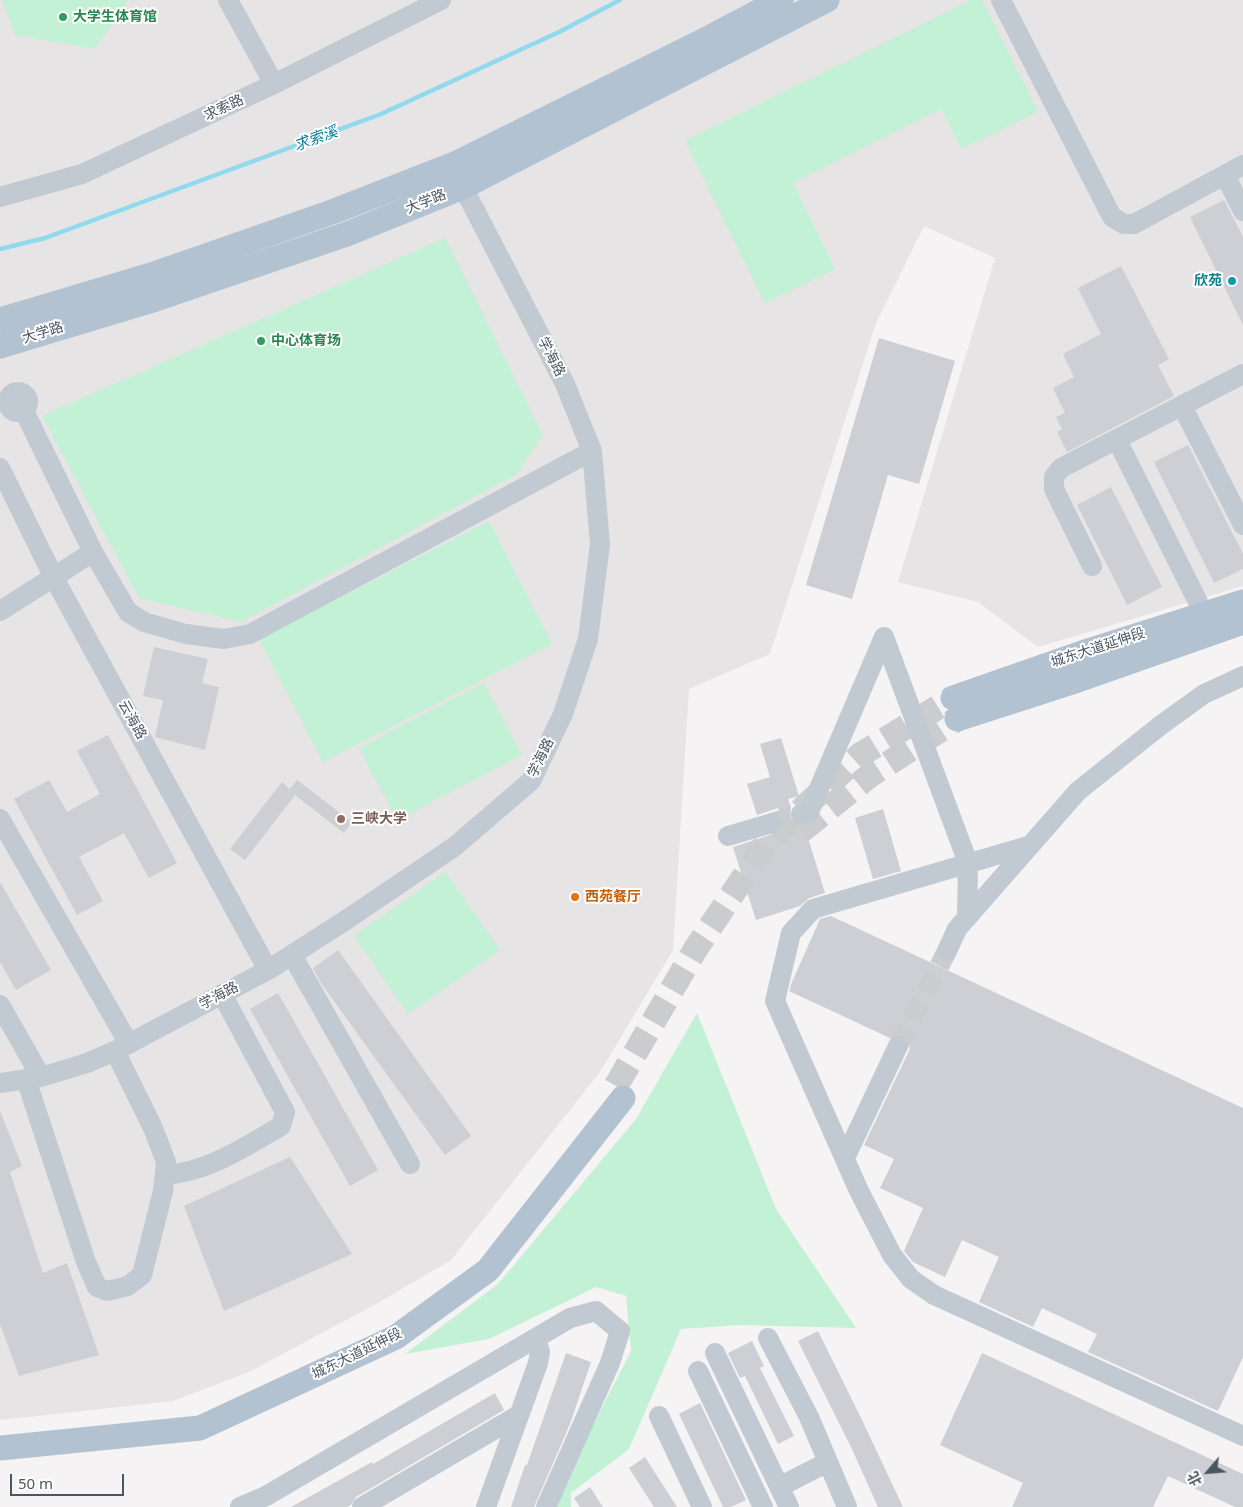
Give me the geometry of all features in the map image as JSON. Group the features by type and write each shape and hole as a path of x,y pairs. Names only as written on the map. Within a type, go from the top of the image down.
{"main road":[{"name":"大学路","path":"0,320 160,272 332,212 455,164 699,43 781,0"},
{"name":"大学路","path":"0,346 156,299 347,234 463,187 827,0"},
{"name":"城东大道延伸段","path":"1243,602 1082,653 955,708 1078,680 1243,622"},
{"name":"城东大道延伸段","path":"0,1440 97,1432 195,1417 381,1330 483,1259 620,1092 488,1270 396,1337 200,1428 0,1448"}],"street":[{"path":"228,0 274,84"},
{"name":"求索路","path":"0,197 82,174 274,84 441,0"},
{"path":"1001,0 1112,217 1124,224 1134,224 1243,165"},
{"path":"1225,175 1243,211"},
{"name":"学海路","path":"0,1083 34,1078 88,1063 268,970 454,847 531,781 563,714 588,639 600,544 592,451 565,384 463,187"},
{"path":"1092,566 1054,489 1054,478 1061,468 1243,374"},
{"path":"1182,406 1243,525"},
{"path":"11,409 128,612 144,622 186,634 224,639 250,634 592,451"},
{"path":"1117,440 1198,602"},
{"name":"云海路","path":"0,468 54,578 268,970"},
{"path":"0,611 92,552"},
{"path":"801,814 809,812 884,636 968,863 967,918"},
{"path":"947,951 957,929 1078,791 1161,725 1204,694 1243,676"},
{"path":"0,819 122,1047 166,1162 163,1191 142,1275 128,1286 107,1291 97,1287 86,1262 34,1078 0,1005"},
{"path":"728,836 772,823"},
{"path":"1031,845 813,909 791,933 776,1001 859,1191 892,1255 911,1280 934,1295 1243,1436"},
{"path":"292,955 410,1164"},
{"path":"165,1175 183,1174 223,1159 281,1126 285,1112 222,994"},
{"path":"845,1158 898,1046"},
{"path":"240,1507 269,1501 570,1318 596,1312 620,1331 610,1362 546,1507"},
{"path":"486,1507 538,1363 540,1352 536,1338"},
{"path":"768,1338 808,1417 847,1507"},
{"path":"715,1352 789,1507"},
{"path":"698,1371 757,1505"},
{"path":"362,1507 519,1415"},
{"path":"659,1416 702,1507"},
{"path":"780,1487 828,1462"}],"shaded area":[{"name":"三峡大学","path":"0,0 1243,0 1243,586 1038,647 978,602 898,582 995,258 924,226 876,323 770,654 689,689 673,950 600,1072 451,1260 378,1303 249,1372 173,1401 0,1420"}],"green space":[{"name":"大学生体育馆","path":"2,0 128,0 95,49 15,35"},
{"path":"971,0 982,0 1038,112 961,149 941,109 793,183 835,269 765,303 685,141"},
{"path":"445,238 543,435 517,474 241,622 139,598 42,416"},
{"path":"489,521 552,644 323,762 259,639"},
{"path":"484,683 522,755 397,820 359,748"},
{"path":"445,872 500,950 408,1014 354,936"},
{"path":"697,1013 776,1209 856,1328 741,1325 681,1329 629,1449 571,1493 571,1507 551,1507 631,1351 626,1296 596,1287 489,1339 405,1354 498,1284 636,1119"}],"building":[{"name":"欣苑","path":"1224,200 1243,237 1243,325 1190,217"},
{"path":"1121,266 1169,359 1158,365 1174,396 1067,452 1057,432 1062,429 1056,417 1065,413 1053,388 1074,377 1063,354 1101,334 1078,288"},
{"path":"879,338 955,361 919,484 888,475 852,599 806,585"},
{"path":"1188,445 1243,554 1243,569 1214,583 1154,462"},
{"path":"1111,487 1162,587 1127,605 1077,505"},
{"path":"154,647 208,659 202,683 219,687 205,750 155,737 163,700 143,696"},
{"path":"108,735 177,863 149,878 124,833 79,857 103,901 77,915 14,799 49,780 67,812 100,794 77,751"},
{"path":"781,738 799,796 788,799 791,808 790,817 797,825 798,830 805,828 825,893 809,898 800,906 756,920 733,847 785,830 778,808 757,815 747,784 770,777 760,744"},
{"path":"297,780 352,822 344,833 295,795 245,860 230,849 282,782 290,789"},
{"path":"883,809 901,871 873,879 855,818"},
{"path":"0,882 51,970 16,990 0,962"},
{"path":"831,916 1243,1108 1243,1357 1218,1411 1088,1352 1097,1334 1042,1308 1033,1327 979,1302 999,1257 962,1240 945,1277 913,1262 904,1251 923,1208 880,1188 894,1159 864,1145 909,1051 908,1040 898,1034 890,1038 789,991 820,919"},
{"path":"338,950 471,1136 445,1155 321,983 313,968"},
{"path":"278,993 378,1170 350,1186 250,1009"},
{"path":"0,1111 22,1166 10,1172 43,1273 67,1263 99,1355 19,1376 0,1324"},
{"path":"290,1157 352,1254 224,1311 184,1206"},
{"path":"818,1331 903,1507 878,1507 851,1447 798,1341"},
{"path":"752,1341 764,1366 760,1368 794,1436 778,1444 745,1376 740,1378 728,1353"},
{"path":"566,1353 591,1362 570,1424 534,1507 511,1507 525,1465 527,1465"},
{"path":"982,1353 1243,1474 1243,1507 1235,1507 1168,1476 1153,1507 1012,1507 1023,1483 940,1445"},
{"path":"495,1393 504,1410 356,1497 351,1505 347,1507 291,1507 372,1462 373,1464"},
{"path":"700,1403 746,1500 731,1507 723,1507 679,1414"},
{"path":"645,1457 677,1507 654,1507 629,1468"},
{"path":"590,1487 603,1507 580,1507 574,1498"}],"waterway":[{"name":"求索溪","path":"0,249 45,238 381,114 559,32 620,0"}],"tunnel":[{"path":"616,1086 695,950 767,842 860,755 953,698"},
{"path":"801,831 869,776 957,719"},
{"path":"772,823 801,814"},
{"path":"898,1046 947,951"}],"place":[{"name":"大学生体育馆","path":"63,17"},
{"name":"欣苑","path":"1232,281"},
{"name":"中心体育场","path":"261,341"},
{"name":"三峡大学","path":"341,819"},
{"name":"西苑餐厅","path":"575,897"}]}
